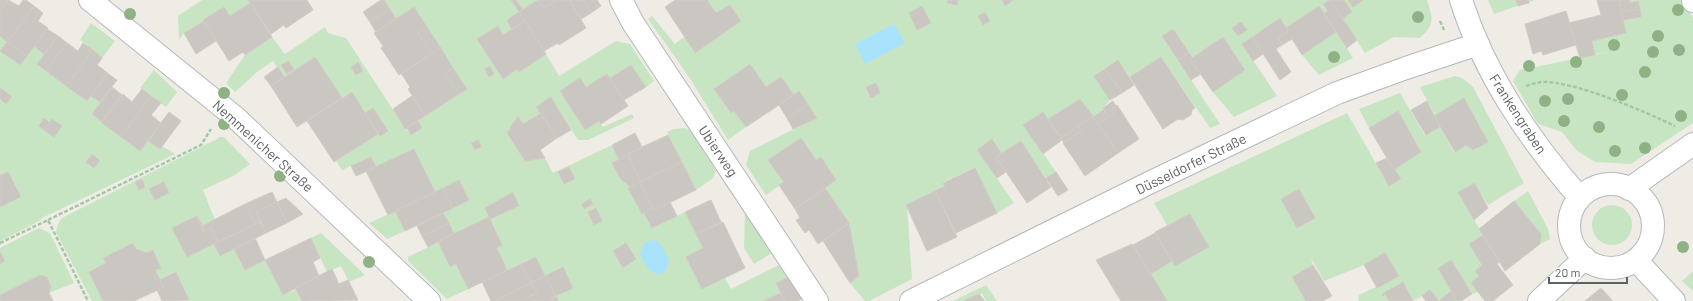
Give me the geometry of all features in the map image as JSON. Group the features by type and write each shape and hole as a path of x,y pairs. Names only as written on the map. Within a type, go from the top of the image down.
{"street":[{"name":"Nemmenicher Straße","path":"90,0 180,71 223,108 429,301"},
{"name":"Ubierweg","path":"622,0 633,23 817,301"},
{"name":"Frankengraben","path":"1461,0 1478,44 1500,90 1554,168 1579,197"},
{"name":"Düsseldorfer Straße","path":"919,299 1337,93 1478,44"},
{"path":"1629,189 1693,144"},
{"path":"1608,185 1629,189 1644,200 1651,213 1652,222 1650,241 1644,253 1628,266 1609,268 1593,264 1585,258 1574,245 1569,234 1572,211 1579,197 1594,189 1608,185"},
{"path":"1539,301 1585,258"},
{"path":"1636,260 1674,301"}],"path":[{"path":"1524,86 1541,82 1564,84 1613,100 1678,128"},
{"path":"0,243 201,145 223,108"},
{"path":"48,220 88,301"}],"green space":[{"path":"202,0 248,0 250,3 230,16 224,8 184,33 179,40 178,16"},
{"path":"384,0 511,0 519,12 507,20 512,30 503,35 497,26 477,39 503,78 517,69 519,72 546,54 559,76 616,41 630,44 654,81 646,87 631,65 610,78 607,74 586,87 585,130 599,121 603,127 632,114 634,118 588,140 578,140 551,97 540,113 523,124 518,117 507,133 525,161 545,158 553,173 612,145 619,160 612,164 620,178 630,187 628,188 642,214 644,213 652,228 685,212 703,248 686,257 702,289 725,278 731,289 781,264 789,277 776,283 781,293 763,301 559,301 556,296 573,288 563,267 545,276 536,257 507,270 497,248 502,245 490,219 519,206 513,193 485,208 489,217 454,234 443,213 469,200 459,180 434,192 414,149 376,167 371,157 342,170 336,161 378,134 380,136 373,108 365,113 352,92 342,98 315,58 284,77 273,61 257,72 235,92 226,83 245,55 272,37 285,54 325,27 328,33 346,38 405,128 412,135 422,128 418,121 467,89 414,7 396,19"},
{"path":"516,0 538,0 523,10"},
{"path":"707,0 1330,0 1323,4 1328,11 1324,13 1319,6 1286,28 1280,18 1242,44 1277,96 1234,117 1213,92 1245,70 1223,37 1192,57 1173,29 1162,36 1220,124 1210,128 1161,57 1130,77 1118,60 1094,76 1110,100 1103,108 1104,110 1093,117 1080,99 1048,119 1043,112 1024,125 1056,172 1046,178 1021,141 1002,154 992,140 977,150 1014,203 997,213 974,168 943,182 945,186 907,205 912,279 869,301 865,301 850,283 859,276 849,223 825,188 836,180 821,157 816,160 801,138 769,160 784,182 766,195 746,165 750,151 816,118 799,91 794,95 781,77 766,87 714,89 731,113 734,111 746,127 728,140 689,77 648,19 652,16 675,44 684,37 695,53 741,21 730,5 716,13"},
{"path":"1344,0 1427,0 1431,12 1430,25 1420,38 1394,37 1365,53 1343,19 1352,12"},
{"path":"1488,0 1535,0 1494,14"},
{"path":"1630,0 1683,0 1693,18 1693,123 1631,164 1595,162 1577,151 1562,132 1538,124 1513,81 1520,70 1608,52 1595,54 1592,41 1626,33 1623,20"},
{"path":"91,23 115,41 102,58 80,40"},
{"path":"1336,32 1353,58 1319,75 1302,55"},
{"path":"0,36 7,42 0,51"},
{"path":"34,46 44,54 37,64 86,101 91,96 100,102 92,114 140,151 148,141 160,149 162,146 175,154 42,218 41,220 0,241 0,207 21,197 8,172 0,175 0,51 19,65"},
{"path":"154,70 177,92 166,107 140,88"},
{"path":"1455,76 1462,78 1473,87 1524,183 1488,205 1475,183 1458,192 1483,235 1469,244 1482,265 1475,271 1479,276 1478,292 1472,294 1451,260 1438,268 1451,291 1439,301 1430,291 1413,301 1402,282 1382,294 1383,296 1385,294 1389,301 1358,301 1359,295 1399,276 1385,252 1364,265 1324,281 1311,258 1313,265 1292,277 1306,301 1167,301 1151,274 1172,261 1175,266 1209,247 1168,227 1154,203 1347,113 1389,186 1401,179 1395,169 1421,151 1398,112 1369,128 1359,109 1400,93 1425,135 1440,127 1454,152 1466,145 1473,150 1488,142 1464,99 1435,115 1420,87"},
{"path":"685,128 690,130 716,171 712,179 696,190 667,132 674,129"},
{"path":"219,137 224,137 250,164 235,175 203,190 215,220 202,226 197,216 173,228 187,257 214,244 220,256 234,249 245,270 265,260 283,295 296,290 302,301 187,301 189,300 176,272 160,280 155,270 161,267 153,250 147,253 136,249 133,243 104,258 106,263 89,272 103,301 92,301 56,232 58,224 62,218"},
{"path":"1528,191 1548,229 1550,239 1540,244 1514,201"},
{"path":"1616,205 1623,208 1629,214 1632,225 1631,233 1623,242 1616,245 1608,245 1601,242 1593,233 1592,221 1595,214 1604,206"},
{"path":"395,211 405,231 387,239 369,223"},
{"path":"745,212 772,253 754,264 744,248"},
{"path":"39,228 50,233 74,283 49,293 51,286 47,277 40,275 0,295 0,248"},
{"path":"321,233 365,275 349,282 341,266 327,272 311,238"},
{"path":"439,242 451,267 456,264 468,289 447,299 408,261 408,257"},
{"path":"1693,272 1693,291 1682,281"},
{"path":"986,285 997,301 986,301 982,293 964,301 953,301"}],"water":[{"path":"894,24 905,43 865,64 855,44"},
{"path":"654,240 661,244 669,260 667,269 661,274 650,271 640,254 645,242"}],"building":[{"path":"0,0 8,0 0,11"},
{"path":"8,0 19,6 23,0 26,0 34,6 7,42 0,36 0,11"},
{"path":"248,0 307,0 313,10 286,28 284,25 271,34"},
{"path":"381,0 384,0 390,9 370,22 363,12"},
{"path":"511,0 516,0 523,10 519,12"},
{"path":"538,0 544,8 557,0 569,0 586,28 559,45 558,43 544,51 519,12"},
{"path":"538,0 557,0 544,8"},
{"path":"569,0 583,0 591,13 581,19"},
{"path":"583,0 597,0 601,6 591,13"},
{"path":"675,0 707,0 716,13 730,5 741,21 695,53 665,7"},
{"path":"948,0 958,0 957,5 947,3"},
{"path":"1002,0 1012,0 1012,1 1005,6"},
{"path":"1330,0 1357,40 1347,48 1324,13 1328,11 1323,4"},
{"path":"1330,0 1344,0 1352,12 1343,19"},
{"path":"1348,0 1363,0 1353,7"},
{"path":"1516,0 1528,0 1529,3 1518,6"},
{"path":"1597,0 1619,0 1626,33 1592,41 1595,55 1580,58 1569,23 1601,15"},
{"path":"1619,0 1630,0 1630,3 1638,1 1640,9 1621,12"},
{"path":"250,3 272,37 245,55 243,52 229,61 203,20 224,7 230,16"},
{"path":"34,6 43,13 38,21 48,28 27,56 7,42"},
{"path":"922,6 931,23 917,30 909,13"},
{"path":"1319,6 1336,32 1302,55 1292,39 1282,45 1278,38 1288,31 1286,28"},
{"path":"414,7 427,27 418,33 432,54 399,75 381,48 383,46 374,33"},
{"path":"390,9 396,19 376,32 370,22"},
{"path":"1640,9 1641,17 1623,20 1621,12"},
{"path":"1566,11 1576,45 1543,55 1541,51 1533,54 1525,24"},
{"path":"519,12 525,21 512,30 507,20"},
{"path":"985,12 990,21 983,25 978,16"},
{"path":"1280,18 1288,31 1278,38 1282,45 1276,49 1291,72 1280,80 1252,37"},
{"path":"204,21 216,41 196,54 184,33"},
{"path":"525,21 546,54 519,72 517,69 503,79 477,39 498,26 503,35"},
{"path":"1241,22 1247,30 1238,36 1232,28"},
{"path":"427,27 441,48 432,54 418,33"},
{"path":"47,29 58,36 44,54 34,46"},
{"path":"1173,29 1189,53 1178,60 1162,36"},
{"path":"58,36 67,43 46,71 37,64"},
{"path":"1223,37 1245,70 1213,92 1190,59"},
{"path":"1252,37 1263,54 1253,61 1242,44"},
{"path":"7,42 27,56 20,65 0,51"},
{"path":"67,43 78,51 83,43 93,50 66,86 46,71"},
{"path":"441,48 453,68 445,73 459,94 425,116 408,89 410,87 401,73"},
{"path":"93,50 102,58 97,65 108,73 87,101 66,86"},
{"path":"1189,53 1192,57 1190,59 1201,74 1191,80 1178,60"},
{"path":"315,57 342,98 297,127 271,86"},
{"path":"1161,57 1195,108 1192,110 1191,115 1183,120 1178,119 1163,129 1130,77"},
{"path":"1118,60 1134,85 1122,93 1105,69"},
{"path":"288,61 294,69 287,74 281,65"},
{"path":"358,62 363,71 356,75 351,67"},
{"path":"750,64 766,87 781,77 794,95 746,127 734,111 731,113 714,89"},
{"path":"631,65 646,87 624,100 610,78"},
{"path":"490,66 494,74 489,77 485,69"},
{"path":"278,67 284,77 271,86 264,77"},
{"path":"453,68 467,89 459,94 445,73"},
{"path":"1105,69 1122,93 1110,100 1094,76"},
{"path":"107,73 117,80 100,102 91,96"},
{"path":"607,74 628,106 601,124 599,121 585,130 560,91 580,78 586,87"},
{"path":"876,83 880,93 871,98 866,87"},
{"path":"112,87 122,95 102,122 92,114"},
{"path":"0,88 12,97 6,104 0,99"},
{"path":"142,89 151,96 121,137 101,122 123,94 132,102"},
{"path":"799,91 808,105 787,118 779,105"},
{"path":"352,92 378,134 334,162 307,121"},
{"path":"151,96 161,103 151,115 161,123 140,151 121,137"},
{"path":"412,96 425,116 405,129 393,109"},
{"path":"551,97 571,130 557,138 536,107"},
{"path":"1464,98 1488,142 1473,150 1466,145 1455,152 1434,116"},
{"path":"1080,99 1093,116 1061,138 1048,119"},
{"path":"1113,101 1116,106 1112,108 1115,112 1108,117 1103,108"},
{"path":"1427,101 1440,127 1426,135 1411,110"},
{"path":"808,105 817,118 793,129 787,118"},
{"path":"1117,105 1139,139 1118,153 1098,124 1115,112 1112,108"},
{"path":"373,108 388,131 380,136 365,113"},
{"path":"1104,110 1108,117 1098,124 1093,117"},
{"path":"1398,111 1421,152 1394,170 1369,128"},
{"path":"169,112 181,121 160,149 148,141"},
{"path":"1043,112 1062,140 1043,154 1023,125"},
{"path":"541,113 557,138 540,150 545,158 525,161 507,133 518,116 523,124"},
{"path":"1093,116 1118,153 1085,176 1063,143 1081,131 1078,126"},
{"path":"44,118 50,123 44,130 39,126"},
{"path":"52,119 62,126 54,137 44,130"},
{"path":"418,121 422,128 411,135 407,128"},
{"path":"1078,126 1081,131 1064,143 1061,138"},
{"path":"635,133 642,147 619,160 612,145"},
{"path":"668,135 682,162 641,182 627,154"},
{"path":"801,138 816,160 821,157 836,180 795,209 779,185 784,182 768,160"},
{"path":"992,139 1002,154 996,157 1006,172 997,178 977,150"},
{"path":"478,140 481,147 475,150 471,143"},
{"path":"1021,141 1051,187 1027,203 996,157"},
{"path":"414,149 435,192 388,215 366,171"},
{"path":"92,154 100,161 94,168 86,162"},
{"path":"628,155 641,182 630,187 620,178 612,163"},
{"path":"371,157 376,167 356,176 351,166"},
{"path":"1387,158 1401,179 1389,186 1376,163"},
{"path":"682,162 696,190 654,210 640,182"},
{"path":"569,167 575,179 564,184 558,172"},
{"path":"975,168 997,213 956,233 935,191 945,186 943,183"},
{"path":"8,172 21,197 0,207 0,175"},
{"path":"1056,172 1068,190 1058,196 1046,178"},
{"path":"142,179 145,187 139,190 135,182"},
{"path":"459,180 469,200 453,208 443,188"},
{"path":"164,182 169,193 155,200 149,189"},
{"path":"640,182 653,208 642,214 628,188"},
{"path":"1475,183 1488,208 1474,220 1458,192"},
{"path":"443,188 453,208 405,231 395,211"},
{"path":"825,188 849,223 818,244 809,230 805,233 796,220 800,218 795,209"},
{"path":"1299,189 1315,218 1297,228 1281,199"},
{"path":"935,191 957,237 927,251 906,205"},
{"path":"272,192 277,202 256,212 260,222 255,224 245,204"},
{"path":"513,192 519,206 490,219 485,208"},
{"path":"286,198 303,214 287,223 277,202"},
{"path":"590,199 593,204 584,209 582,204"},
{"path":"711,200 721,222 696,234 685,212"},
{"path":"1514,201 1541,234 1540,244 1505,271 1479,229"},
{"path":"277,202 287,223 266,233 256,212"},
{"path":"670,202 677,216 652,228 644,213"},
{"path":"245,204 255,224 218,242 211,228 205,231 202,226"},
{"path":"596,208 602,221 594,225 588,212"},
{"path":"443,213 449,223 422,236 417,226"},
{"path":"1190,214 1209,247 1175,266 1155,232"},
{"path":"197,216 203,232 211,228 218,242 187,257 172,228"},
{"path":"196,217 198,217 205,231 203,232"},
{"path":"489,217 502,245 497,248 507,270 468,289 456,264 450,267 438,241"},
{"path":"260,222 266,233 220,256 214,244"},
{"path":"723,222 745,268 702,289 686,257 703,248 696,234"},
{"path":"449,223 454,234 428,247 422,236"},
{"path":"849,223 859,276 850,283 823,241"},
{"path":"1155,233 1172,261 1151,274 1133,245"},
{"path":"1483,235 1500,262 1497,264 1513,285 1493,301 1485,301 1471,283 1479,276 1475,271 1482,265 1469,244"},
{"path":"255,238 265,260 245,270 234,249"},
{"path":"311,238 320,258 313,262 319,276 283,295 265,260"},
{"path":"133,243 136,249 147,253 153,250 161,268 155,270 164,287 134,301 103,301 89,272 106,263 103,258"},
{"path":"626,243 636,259 623,268 613,251"},
{"path":"1132,244 1167,301 1121,301 1096,260"},
{"path":"0,252 5,261 0,264"},
{"path":"1385,252 1399,276 1377,288 1364,265"},
{"path":"536,257 545,276 531,283 521,264"},
{"path":"1451,260 1472,294 1461,301 1457,301 1438,268"},
{"path":"521,264 531,283 495,301 491,301 482,282"},
{"path":"1313,265 1332,296 1323,301 1306,301 1292,277"},
{"path":"563,267 573,288 556,296 545,276"},
{"path":"332,269 339,284 348,280 358,300 302,301 295,288"},
{"path":"176,272 189,300 162,301 157,290 164,287 160,280"},
{"path":"40,275 47,277 51,287 49,293 53,301 0,301 0,295"},
{"path":"545,276 556,296 547,301 521,301 537,293 531,283"},
{"path":"789,277 804,298 797,301 785,301 776,283"},
{"path":"1403,282 1413,301 1389,301 1385,294 1383,296 1382,294"},
{"path":"531,283 537,293 521,301 495,301"},
{"path":"1601,288 1613,301 1585,301"},
{"path":"1430,290 1439,301 1426,301 1422,296"},
{"path":"1451,291 1457,301 1439,301"},
{"path":"781,293 785,301 763,301"},
{"path":"979,294 985,301 963,301"},
{"path":"556,296 559,301 547,301"}]}
